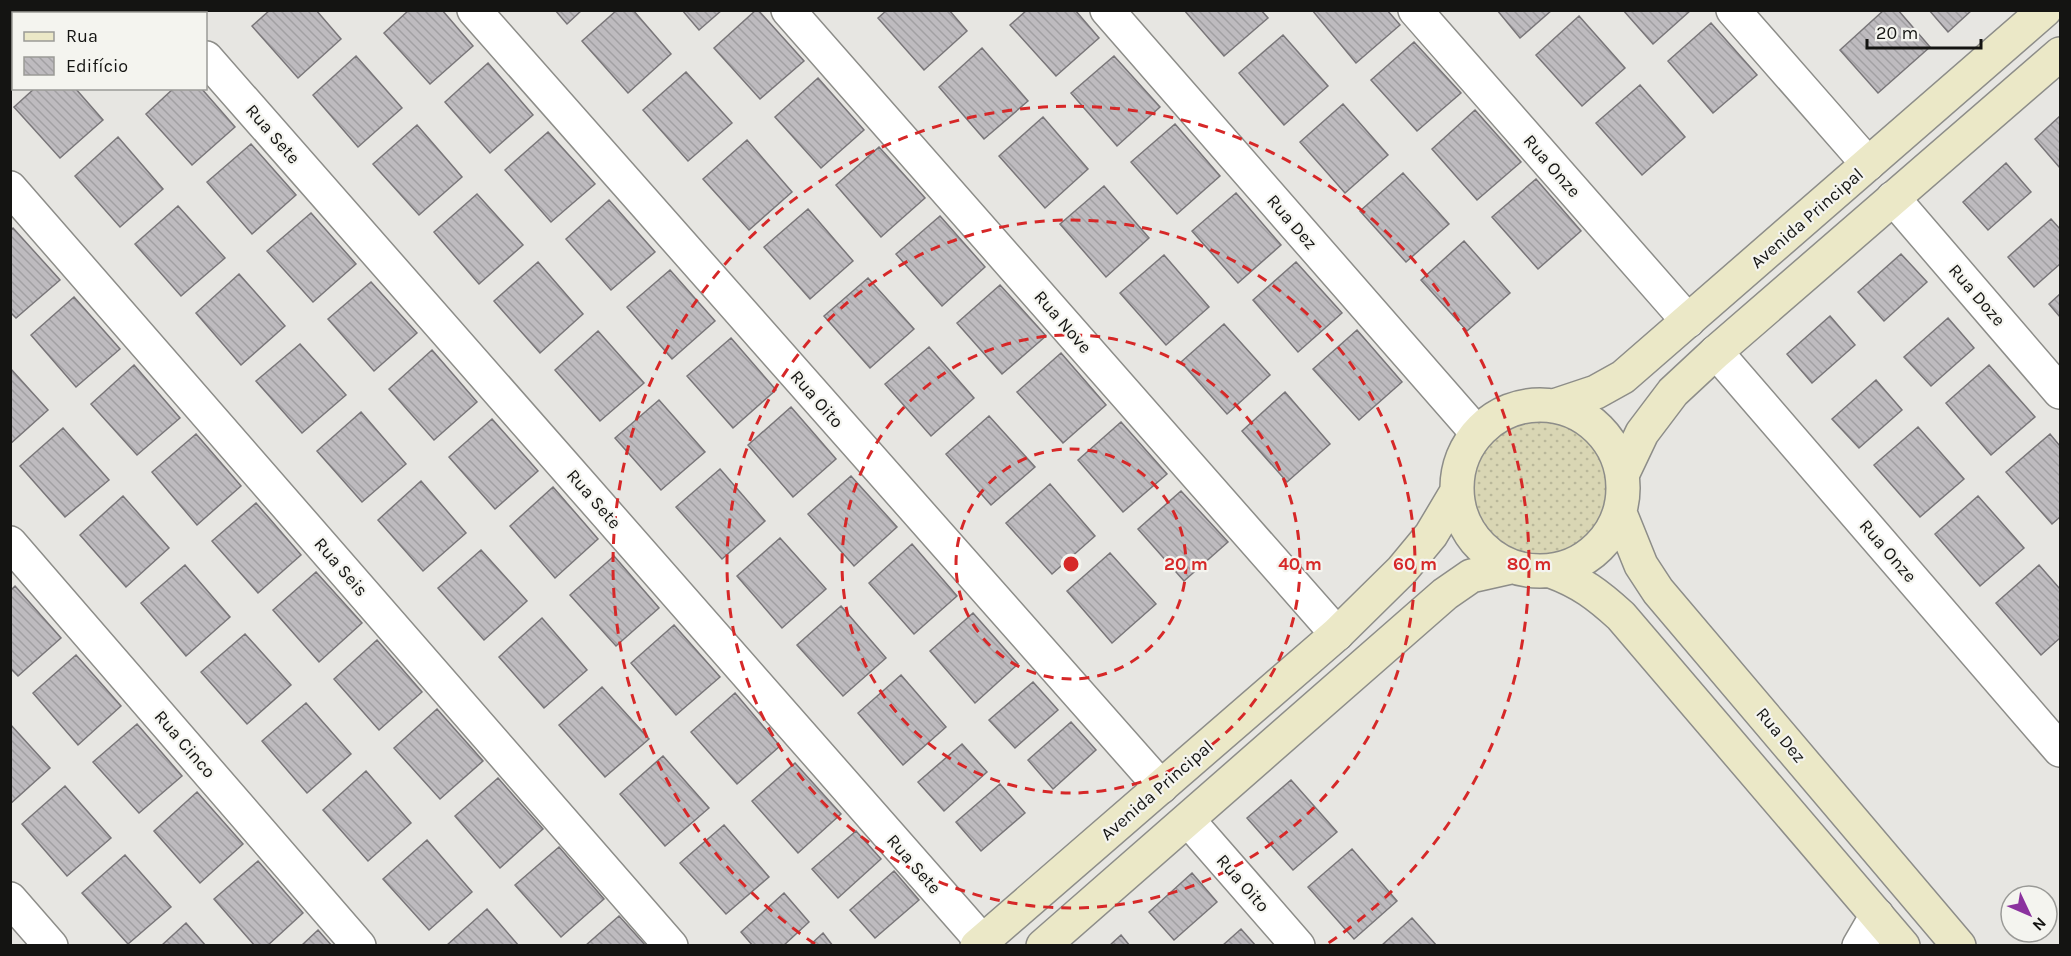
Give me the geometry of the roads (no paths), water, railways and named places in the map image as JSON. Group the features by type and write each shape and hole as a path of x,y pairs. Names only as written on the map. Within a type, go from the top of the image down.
{"street":[{"name":"Rua Oito","path":"474,10 1161,787"},
{"name":"Rua Nove","path":"788,10 1337,634"},
{"name":"Rua Dez","path":"1107,10 1477,433"},
{"name":"Rua Onze","path":"1415,10 1688,321"},
{"path":"1733,10 1868,164"},
{"name":"Avenida Principal","path":"1557,405 1581,414 1600,429 1615,450 1623,473 1624,494 1620,513 1610,535 1594,552 1574,565 1551,571 1530,572 1511,567 1490,555 1473,539 1461,517 1456,493 1458,470 1467,447 1477,433 1503,413 1530,405 1557,405 1596,392 1623,377 2041,12"},
{"name":"Avenida Principal","path":"1623,473 1642,433 1673,392 1716,352 2061,54"},
{"name":"Rua Sete","path":"207,59 979,943"},
{"name":"Rua Seis","path":"10,189 671,945"},
{"name":"Rua Doze","path":"1893,198 2061,392"},
{"name":"Rua Onze","path":"1716,352 2061,750"},
{"name":"Avenida Principal","path":"979,943 1337,634 1402,570 1431,535 1456,493"},
{"name":"Rua Dez","path":"1620,513 1641,564 1658,591 1959,945"},
{"name":"Rua Cinco","path":"10,543 359,945"},
{"path":"1043,945 1445,594 1471,576 1511,567"},
{"path":"1551,571 1573,579 1596,594 1622,616 1903,945"},
{"name":"Rua Oito","path":"1188,820 1298,945"},
{"path":"10,899 51,945"},
{"path":"1859,945 1877,915"}]}
